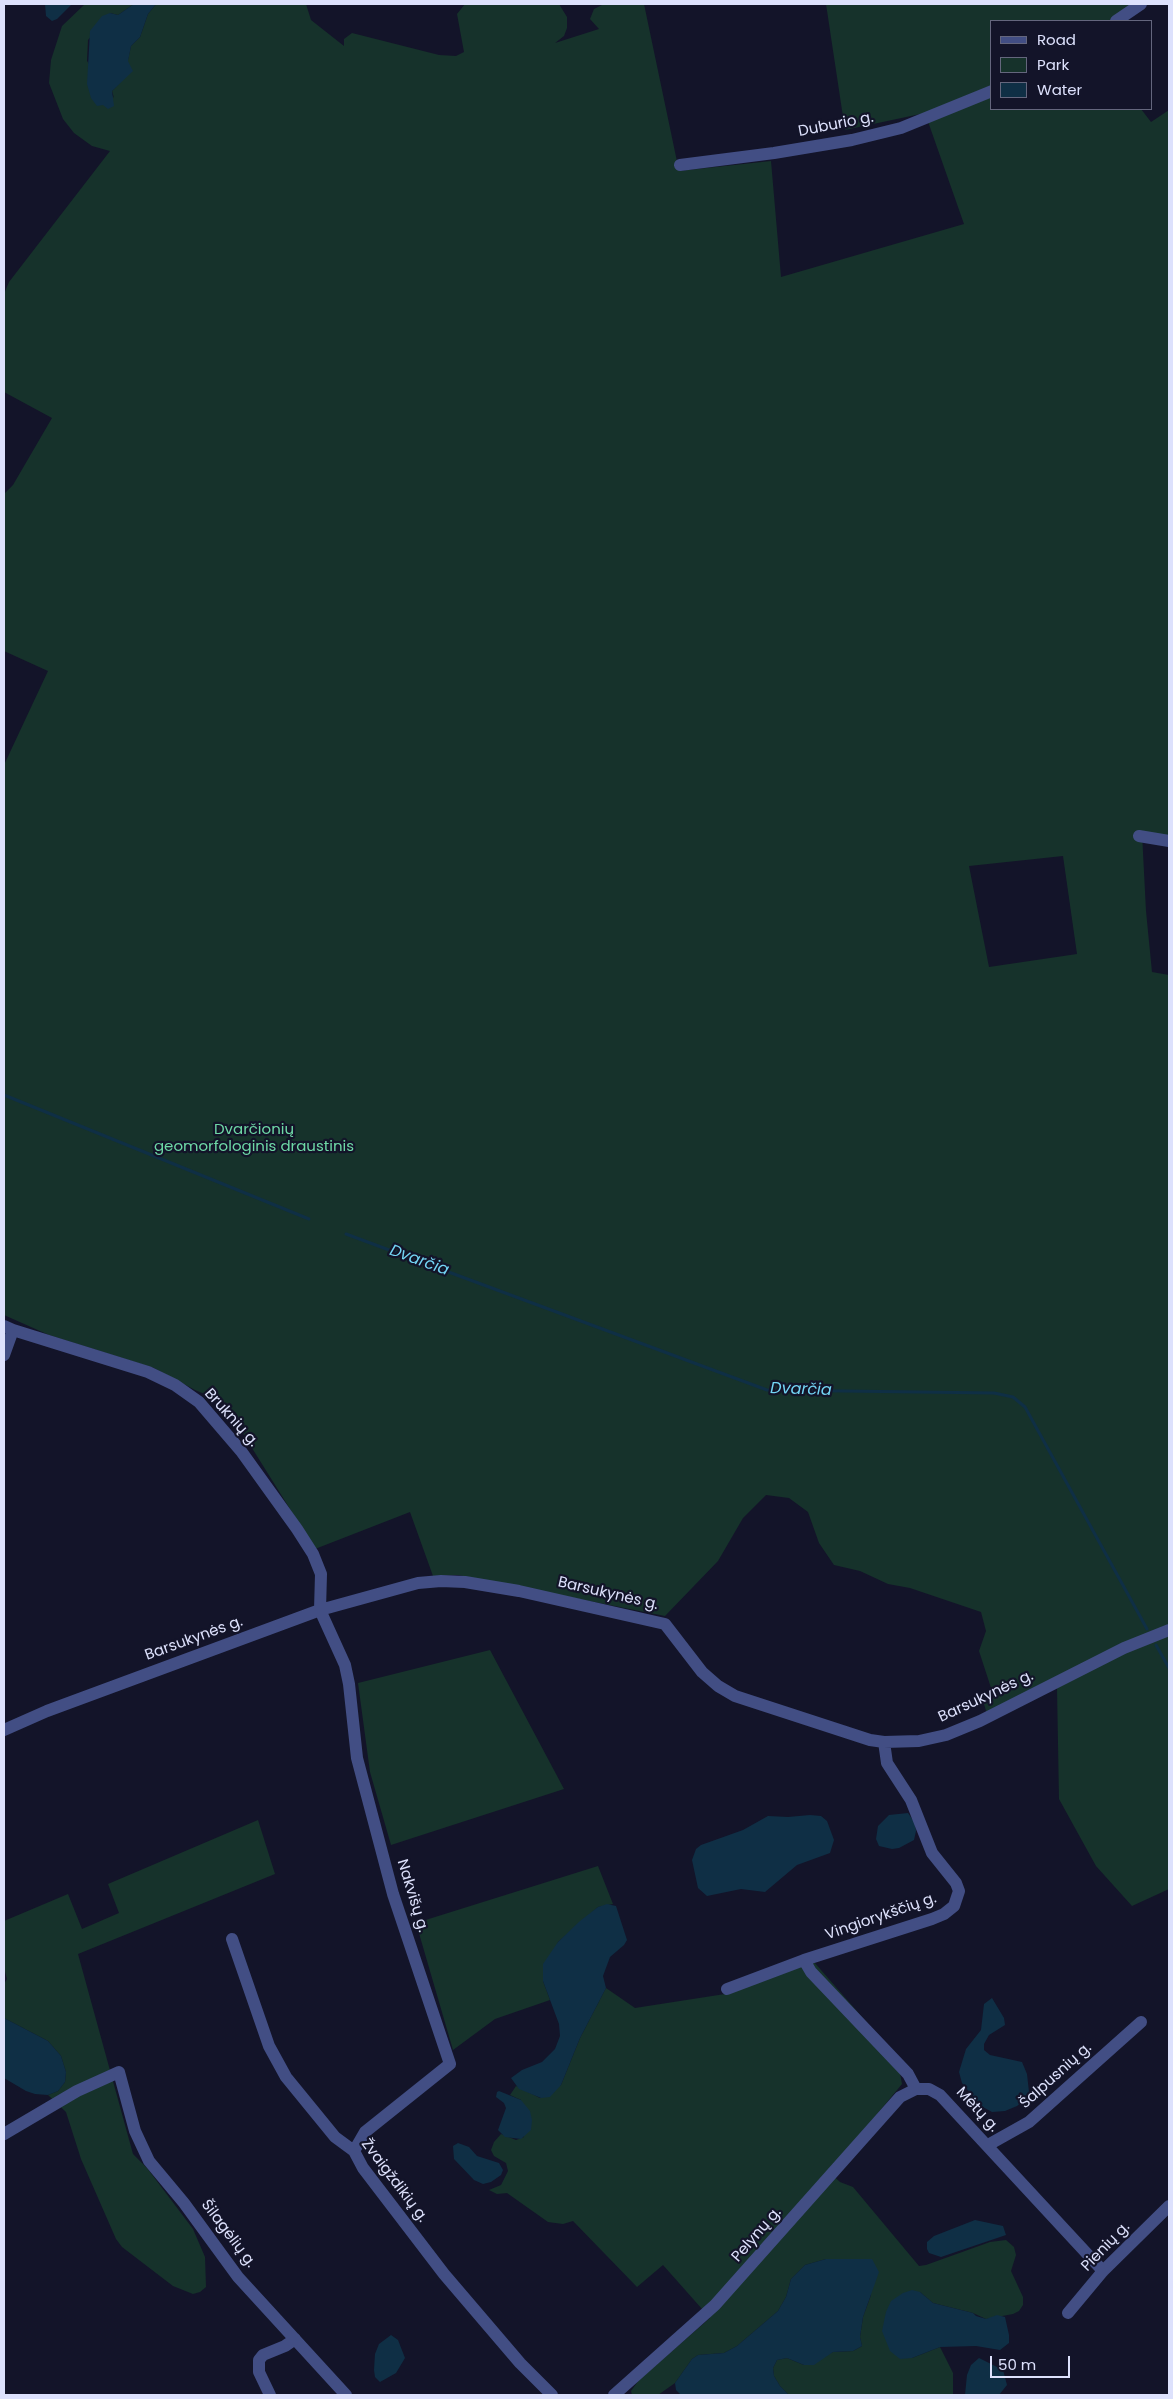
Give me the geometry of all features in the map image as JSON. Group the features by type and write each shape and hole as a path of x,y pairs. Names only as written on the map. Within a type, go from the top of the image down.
{"street":[{"path":"1117,20 1141,4"},
{"name":"Duburio g.","path":"680,165 774,153 852,140 901,128 990,92"},
{"path":"1140,836 1169,841"},
{"path":"4,1355 8,1328"},
{"name":"Bruknių g.","path":"8,1328 148,1372 175,1386 199,1402 241,1451 313,1554 320,1574 320,1610"},
{"name":"Barsukynės g.","path":"4,1728 47,1710 320,1610 388,1590 418,1583 441,1581 519,1590 642,1617 665,1624 702,1672 718,1686 735,1696 870,1740 884,1742 919,1741 946,1735 980,1721 1124,1648 1169,1630"},
{"name":"Nakvišų g.","path":"320,1610 345,1665 359,1767 393,1894 450,2064 365,2132 354,2151"},
{"name":"Vingiorykščių g.","path":"727,1989 804,1960 932,1919 949,1910 958,1898 959,1891 956,1883 932,1853 911,1800 887,1763 884,1742"},
{"name":"Žvaigždikių g.","path":"232,1939 259,2018 277,2062 286,2077 335,2138 354,2151 363,2168 444,2274 520,2363 552,2395"},
{"path":"804,1960 811,1972 908,2074 916,2089"},
{"name":"Šalpusnių g.","path":"988,2145 1029,2122 1141,2022"},
{"name":"Šilagėlių g.","path":"4,2134 77,2091 119,2072 135,2131 149,2161 184,2203 238,2277 346,2395"},
{"name":"Mėtų g.","path":"916,2089 929,2089 940,2095 1103,2271"},
{"name":"Pelynų g.","path":"614,2395 715,2305 900,2097 916,2089"},
{"name":"Pienių g.","path":"1068,2313 1103,2271 1169,2206"},
{"path":"270,2395 259,2372 259,2360 263,2355 285,2346 295,2339"}],"green space":[{"name":"Dvarčionių geomorfologinis draustinis","path":"85,4 134,4 118,15 110,13 88,40 87,61 114,98 112,91 124,78 131,46 140,37 148,14 156,4 306,4 311,20 344,46 344,39 352,33 439,55 456,56 464,52 457,14 465,4 559,4 567,17 567,28 564,36 555,43 599,29 590,19 594,9 604,4 644,4 679,171 771,161 781,277 964,224 925,113 845,130 826,4 1147,4 1123,20 990,20 990,110 1142,110 1151,122 1169,110 1169,838 1142,833 1146,911 1152,972 1169,975 1169,1889 1132,1906 1096,1866 1059,1799 1057,1688 987,1714 984,1704 993,1694 979,1651 986,1631 981,1612 910,1588 888,1584 860,1571 834,1565 819,1543 808,1512 789,1498 766,1495 743,1518 718,1561 665,1616 458,1575 433,1576 410,1512 315,1549 242,1432 236,1413 225,1403 195,1390 154,1368 49,1335 4,1315 4,765 48,671 4,651 4,494 13,485 52,418 4,392 4,294 9,282 110,151 92,146 74,133 63,119 49,83 51,60 62,26","holes":["1063,856 1077,954 989,967 969,866"]},
{"path":"490,1650 564,1789 391,1845 370,1772 358,1683"},
{"path":"258,1820 275,1874 78,1954 133,2154 147,2168 193,2229 205,2257 206,2287 200,2292 193,2294 173,2286 122,2247 116,2239 81,2159 66,2112 48,2095 58,2091 65,2082 66,2072 61,2056 48,2041 4,2018 4,1984 7,1979 4,1968 4,1921 68,1894 82,1929 119,1913 108,1884"},
{"path":"598,1866 613,1904 598,1907 558,1942 543,1981 550,2000 495,2019 453,2050 416,1923"},
{"path":"814,1962 897,2057 902,2084 829,2172 840,2182 853,2187 919,2266 990,2242 1006,2240 1014,2247 1016,2255 1011,2271 1023,2297 1023,2305 1019,2311 1013,2314 986,2319 973,2313 933,2303 920,2292 912,2358 940,2347 953,2373 953,2395 789,2395 774,2376 773,2368 777,2360 787,2358 804,2365 833,2352 853,2351 862,2346 860,2337 863,2317 871,2295 826,2259 805,2265 791,2279 786,2297 778,2311 737,2346 724,2353 698,2355 692,2359 675,2383 658,2395 632,2395 631,2391 639,2380 710,2318 663,2265 637,2287 573,2221 563,2224 548,2222 507,2193 497,2194 489,2190 501,2185 508,2171 506,2163 494,2156 491,2150 494,2142 501,2134 516,2140 524,2137 521,2100 510,2095 516,2086 540,2098 561,2085 580,2038 606,1988 635,2008 725,1994"}],"water":[{"path":"45,4 72,4 57,19 52,21 46,16"},
{"path":"134,4 156,4 148,14 140,37 131,46 128,61 133,71 112,91 114,106 108,109 103,105 97,106 91,98 87,84 90,31 102,16 110,13 118,15"},
{"path":"908,1813 915,1823 914,1840 899,1848 892,1849 879,1846 876,1839 878,1826 889,1815"},
{"path":"768,1816 821,1816 827,1821 834,1840 830,1853 797,1865 765,1892 741,1889 707,1896 698,1888 692,1860 696,1849 701,1845 743,1830"},
{"path":"607,1904 616,1906 627,1940 610,1957 603,1976 606,1988 580,2038 561,2085 550,2097 541,2098 519,2089 511,2078 522,2070 542,2062 555,2049 560,2036 559,2024 543,1981 543,1964 558,1942 580,1921 598,1907"},
{"path":"992,1998 1004,2018 1005,2025 989,2035 984,2044 984,2050 990,2055 1022,2062 1027,2074 1029,2092 1027,2097 1017,2106 1005,2111 992,2112 981,2106 962,2083 959,2072 966,2049 981,2030 984,2004"},
{"path":"4,2018 48,2041 61,2056 66,2072 65,2082 58,2091 48,2095 35,2094 4,2078"},
{"path":"499,2091 521,2100 530,2111 532,2120 531,2130 521,2139 505,2137 498,2130 506,2108 504,2103 496,2097"},
{"path":"458,2143 469,2147 477,2156 499,2163 503,2170 501,2175 491,2182 483,2184 474,2180 454,2159 453,2146"},
{"path":"975,2220 1003,2226 1006,2235 941,2257 929,2253 927,2242 934,2236"},
{"path":"826,2259 872,2259 879,2272 863,2317 860,2337 862,2346 853,2351 833,2352 814,2365 804,2365 787,2358 777,2360 773,2368 774,2376 789,2395 681,2395 676,2390 675,2383 692,2359 698,2355 724,2353 737,2346 778,2311 786,2297 791,2279 805,2265"},
{"path":"912,2290 920,2292 933,2303 973,2313 986,2319 997,2315 1005,2317 1009,2343 1000,2350 976,2346 940,2347 912,2358 900,2359 890,2351 882,2331 886,2312 891,2301 903,2293"},
{"path":"391,2335 398,2340 405,2358 396,2373 380,2382 375,2377 375,2354 379,2344"},
{"path":"979,2358 1003,2370 1007,2385 999,2395 965,2395 967,2375 971,2365"}],"waterway":[{"name":"Dvarčia","path":"4,1095 309,1219"},
{"name":"Dvarčia","path":"346,1234 767,1390 994,1393 1013,1397 1025,1407 1147,1629"},
{"name":"Dvarčia","path":"1156,1645 1169,1668"}]}
